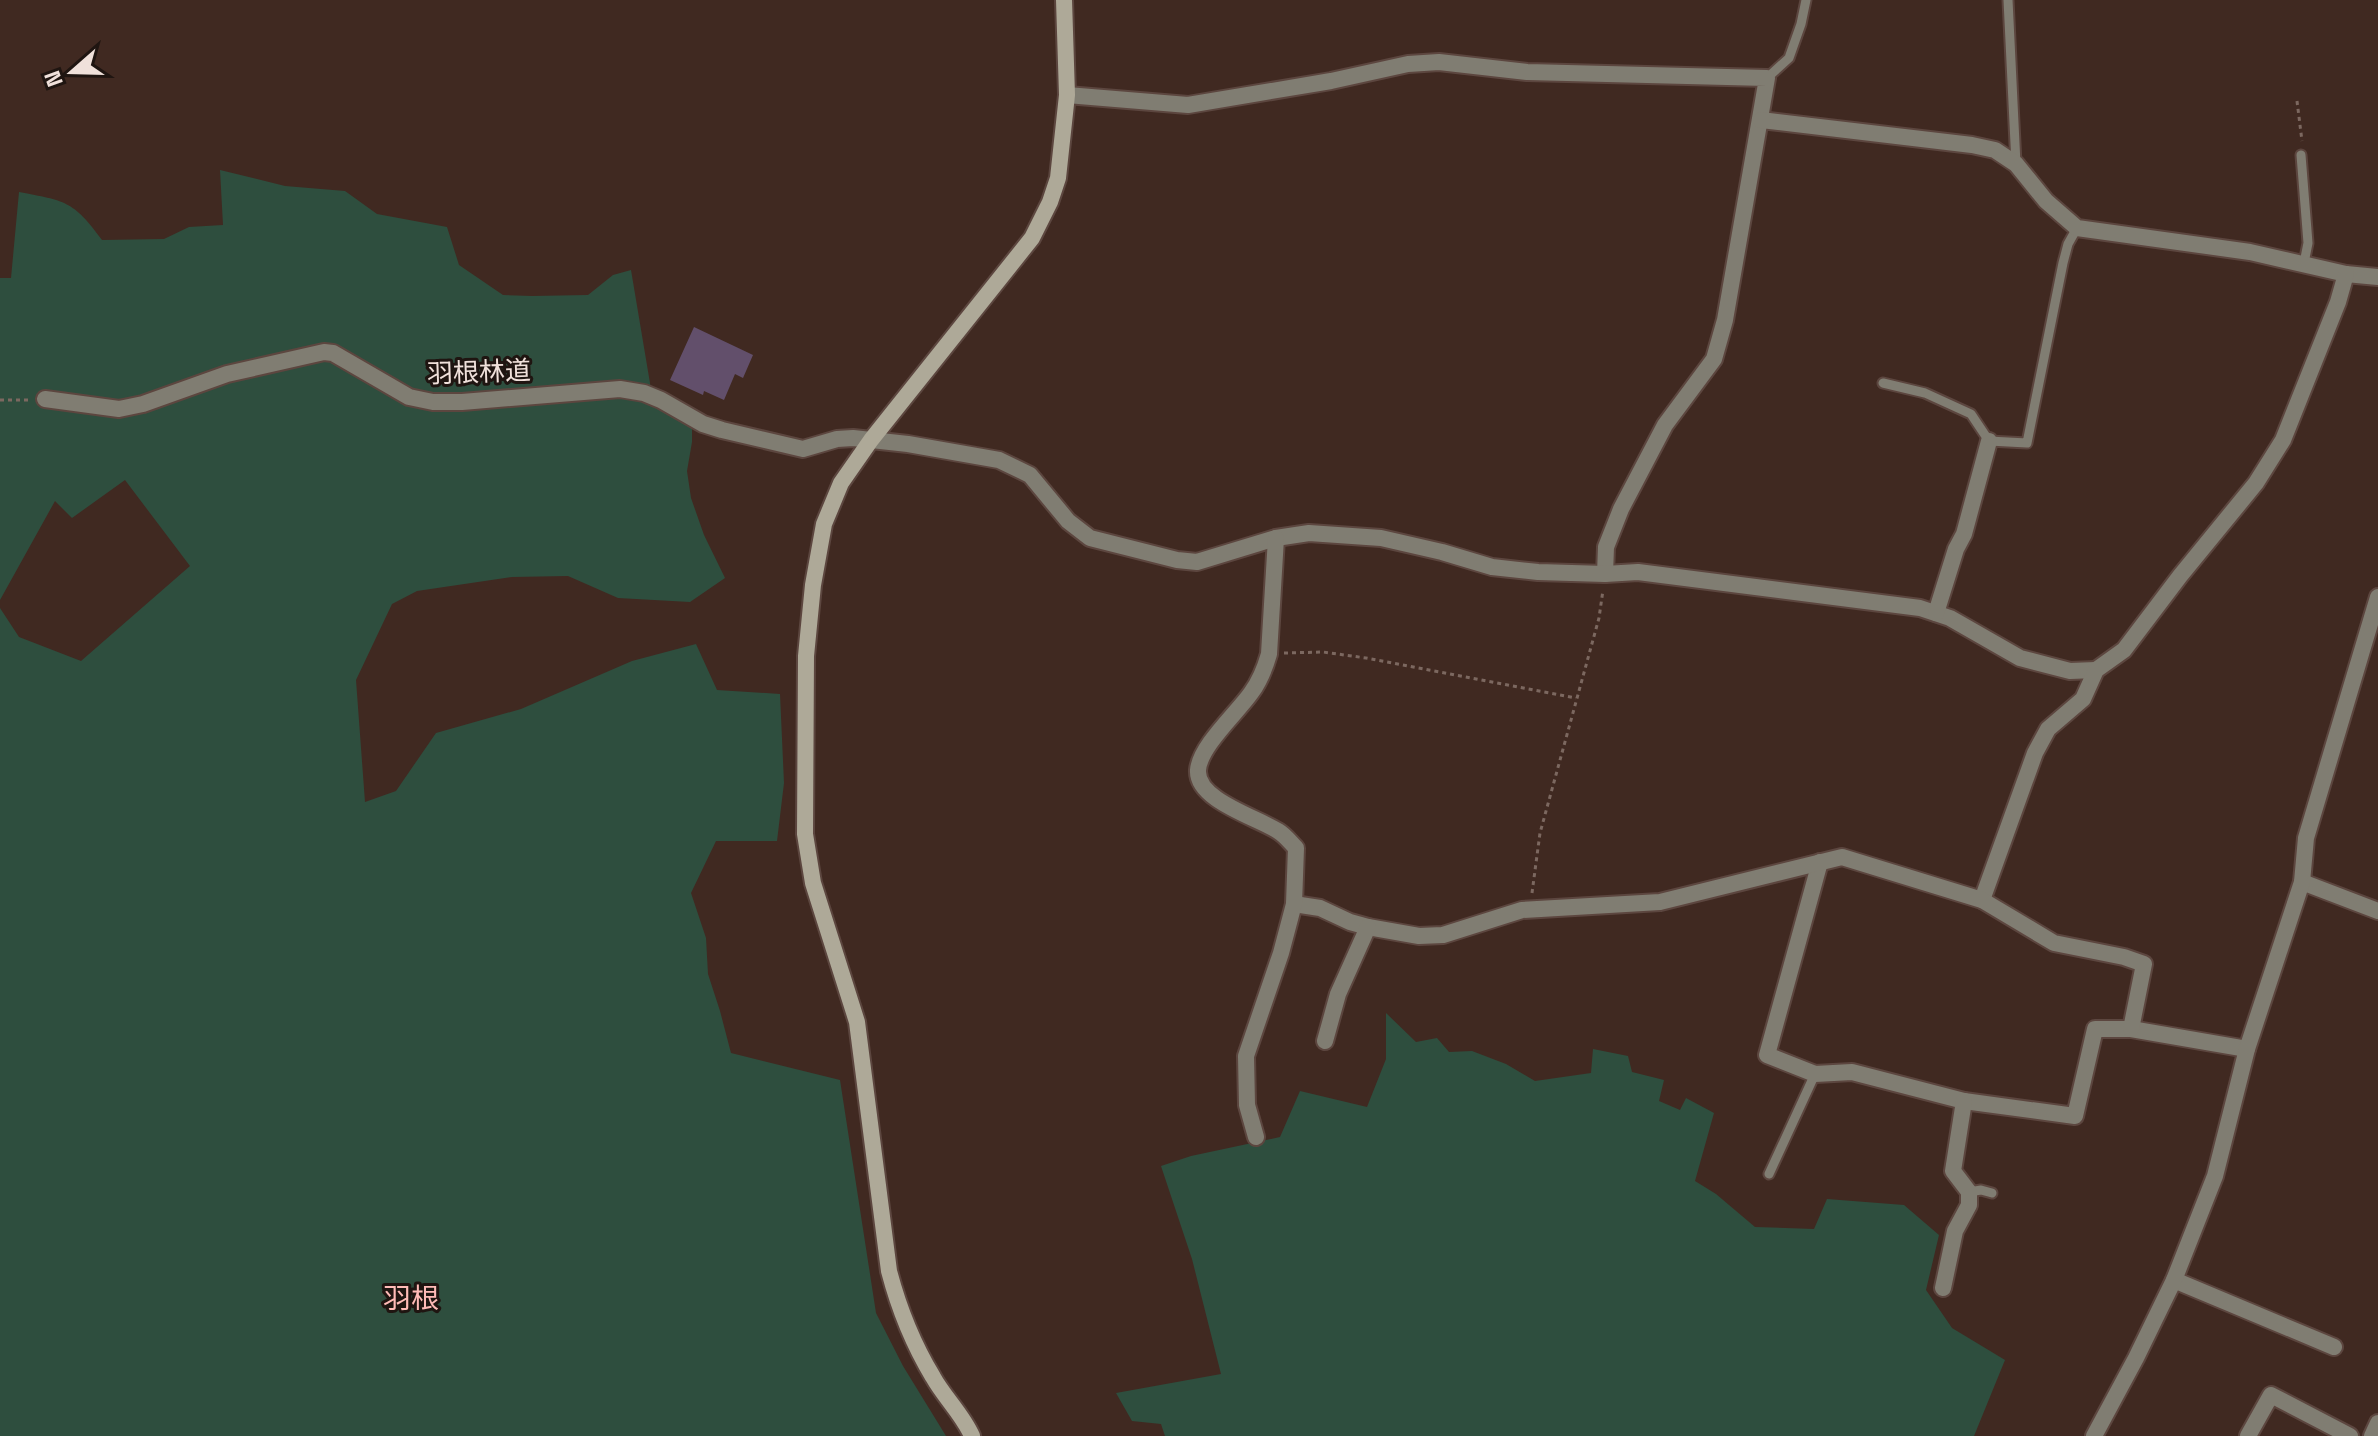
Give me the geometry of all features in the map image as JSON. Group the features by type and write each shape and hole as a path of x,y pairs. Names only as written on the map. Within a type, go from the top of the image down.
{"street":[{"path":"972,1436 934,1379 914,1342 899,1307 889,1271 857,1022 813,883 805,834 806,656 813,585 824,524 841,483 871,440 1032,238 1050,202 1058,178 1067,95 1064,0"},
{"path":"1067,95 1188,105 1331,81 1408,64 1439,62 1527,72 1767,78 1725,320 1714,359 1665,425 1621,509 1606,547 1605,574"},
{"path":"1761,120 1995,150 2016,164 2046,201 2077,228 2250,252 2346,274 2378,277"},
{"path":"1982,900 2035,753 2048,729 2083,699 2096,670 2124,650 2262,472 2283,440 2338,302 2346,274"},
{"name":"羽根林道","path":"45,399 119,409 143,404 227,374 324,352 333,353 409,397 433,402 620,389 661,400 703,424 803,449 837,439 871,440 999,460 1030,475 1068,521 1090,538 1177,560 1197,562 1276,538 1309,533 1381,538 1492,567 1538,572 1638,572 1920,608 1950,618 2020,658 2070,671 2096,670"},
{"path":"1936,613 1956,549 1964,534 1989,441"},
{"path":"1256,1137 1247,1105 1246,1056 1294,904 1296,848 1281,833 1211,796 1199,782 1198,767 1205,751 1252,692 1265,670 1269,654 1276,538"},
{"path":"2094,1436 2174,1280 2215,1176 2247,1049 2302,882 2306,838 2378,597"},
{"path":"1294,904 1320,908 1368,927 1419,936 1443,935 1532,909 1660,902 1842,857 1982,900 2054,943 2144,964 2131,1029"},
{"path":"1820,862 1767,1055 1815,1074 1852,1072 1964,1101 2075,1116 2095,1029 2131,1029 2247,1049"},
{"path":"2302,882 2378,911"},
{"path":"1325,1041 1338,994 1368,927"},
{"path":"1943,1288 1955,1231 1969,1205 1969,1192 1953,1171 1964,1101"},
{"path":"2174,1280 2334,1347"},
{"path":"2248,1436 2271,1395 2350,1436"},
{"path":"2372,1436 2378,1423"}],"lane":[{"path":"1767,78 1789,58 1806,0"},
{"path":"2008,0 2016,164"},
{"path":"2301,155 2308,243 2304,263"},
{"path":"1883,383 1925,393 1971,414 1989,441 2027,443 2068,244 2077,228"},
{"path":"1769,1174 1815,1074"},
{"path":"1969,1192 1981,1190 1992,1193"}],"path":[{"path":"2297,101 2301,155"},
{"path":"0,400 45,399"},
{"path":"1532,909 1540,833 1599,618 1605,574"},
{"path":"1269,654 1323,652 1366,658 1576,698"}],"green space":[{"path":"220,170 285,186 345,191 377,214 447,227 459,265 503,295 588,295 613,275 631,270 652,395 692,408 692,442 687,471 691,498 704,535 725,578 690,602 618,598 568,576 512,577 417,591 392,604 356,680 365,802 396,791 436,733 521,709 632,661 696,644 717,690 780,694 784,783 777,841 716,841 691,893 706,938 708,974 731,1053 840,1080 876,1313 903,1366 946,1436 0,1436 0,608 19,637 81,661 190,566 125,480 72,518 55,501 0,600 0,278 11,278 19,192 67,204 83,217 102,240 164,239 189,227 223,225"},
{"path":"1386,1013 1416,1042 1437,1038 1449,1052 1472,1051 1506,1064 1535,1081 1591,1073 1593,1049 1628,1056 1632,1072 1664,1080 1659,1101 1680,1110 1686,1098 1714,1113 1695,1181 1716,1194 1755,1227 1814,1229 1827,1199 1904,1205 1939,1235 1926,1290 1952,1328 2005,1360 1974,1436 1165,1436 1161,1424 1132,1421 1116,1393 1221,1374 1192,1259 1161,1166 1191,1156 1280,1137 1300,1091 1367,1107 1386,1059"}],"building":[{"path":"694,327 753,355 743,378 735,374 724,400 704,391 703,395 670,380"}],"district":[{"name":"羽根","path":"411,1298"}]}
